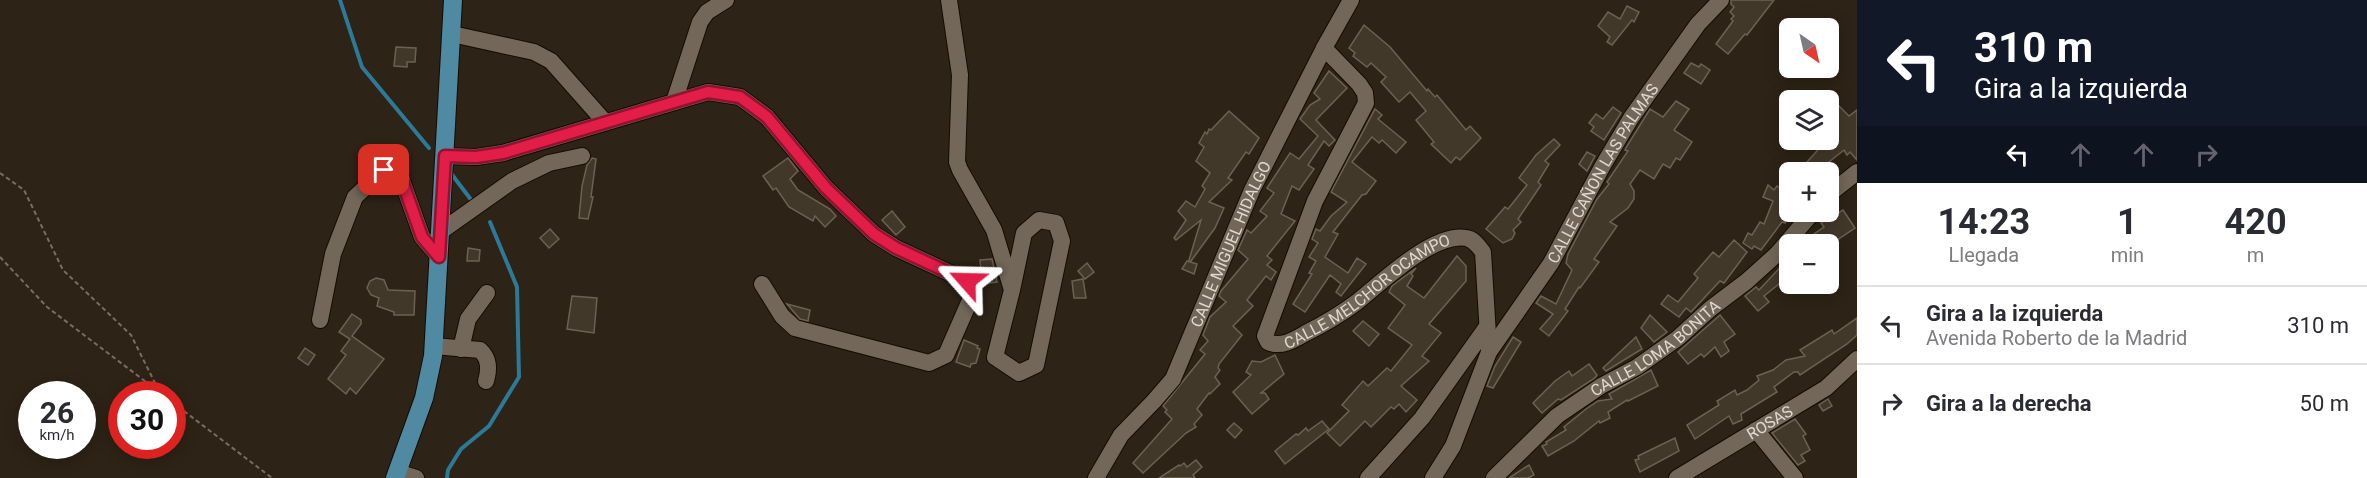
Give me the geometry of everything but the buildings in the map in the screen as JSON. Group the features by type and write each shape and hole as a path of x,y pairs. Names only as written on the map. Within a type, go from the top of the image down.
{"main road":[{"path":"396,475 430,379 434,346 453,0"}],"street":[{"path":"674,102 700,22 707,12 726,0"},
{"path":"949,0 960,75 957,162 994,230 1012,290 995,357 1019,373 1036,365 1062,241 1056,223 1039,220 1024,233 1012,290"},
{"name":"CALLE MIGUEL HIDALGO","path":"1096,478 1121,435 1173,379 1252,190 1350,0"},
{"name":"CALLE CAÑON LAS PALMAS","path":"1489,352 1551,263 1631,118 1698,24 1721,0"},
{"path":"452,34 534,52 551,61 605,122"},
{"name":"CALLE MELCHOR OCAMPO","path":"1324,48 1359,84 1365,93 1366,103 1315,201 1265,336 1268,342 1275,345 1293,340 1322,325 1355,303 1417,253 1445,241 1464,237 1473,240 1483,252 1489,352 1453,446 1433,478"},
{"path":"445,156 476,157 503,153 708,92 740,97 767,117 826,188 874,234 896,248 967,281 971,298 946,355 928,363 795,328 782,316 762,284"},
{"path":"441,232 512,181 549,162 582,156"},
{"path":"320,320 333,254 355,197 384,170 392,169 400,175 422,237 439,257"},
{"path":"1839,186 1857,172"},
{"name":"CALLE LOMA BONITA","path":"1494,478 1557,416 1601,386 1637,367 1678,338 1710,309 1747,282 1777,254 1804,222"},
{"path":"461,349 468,319 487,293"},
{"path":"1368,478 1422,418 1486,328"},
{"path":"434,346 484,353 489,368 486,381"},
{"name":"ROSAS","path":"1677,478 1826,388 1857,358"},
{"path":"1756,430 1795,478"},
{"path":"396,475 416,478"}],"path":[{"path":"0,173 24,190 63,270 131,335 154,381"},
{"path":"0,257 47,307 144,381"},
{"path":"186,413 272,478"}],"waterway":[{"path":"340,0 362,67 429,148"},
{"path":"450,172 472,201"},
{"path":"447,478 448,470 461,449 489,426 519,377 517,287 490,222"}],"route":[{"path":"384,170 392,169 400,175 422,237 439,257 445,156 462,158 503,153 708,92 722,93 740,97 767,117 826,188 874,234 896,248 967,281"}]}
